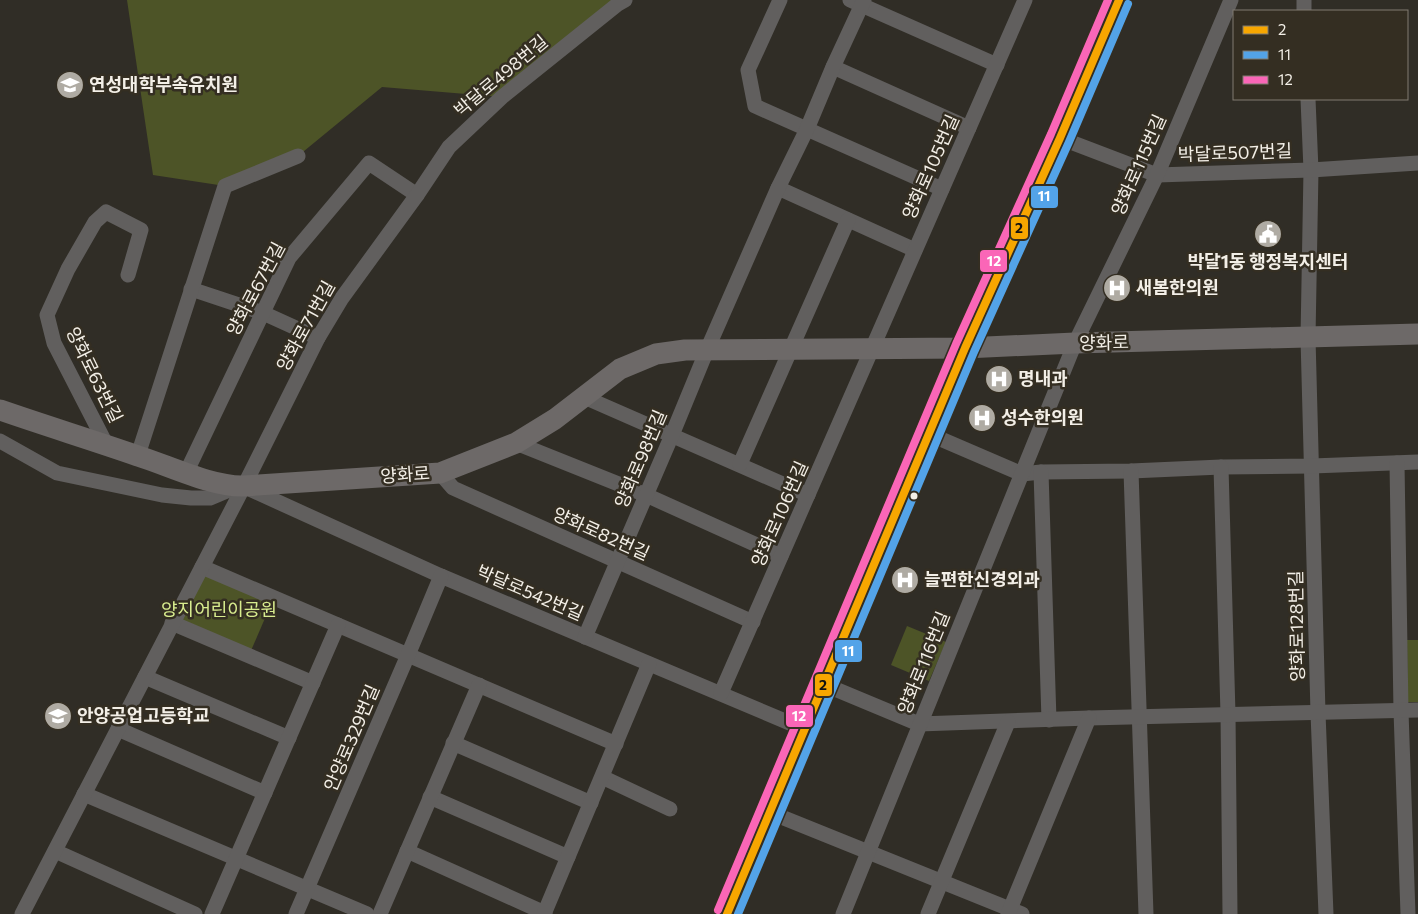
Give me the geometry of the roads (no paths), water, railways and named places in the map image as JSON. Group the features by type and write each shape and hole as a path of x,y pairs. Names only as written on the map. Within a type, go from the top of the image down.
{"street":[{"name":"박달로498번길","path":"418,195 448,147 502,97 625,0"},
{"path":"780,0 748,70 755,106 942,189"},
{"path":"727,914 965,348 1060,138 1118,0"},
{"name":"양화로115번길","path":"1075,343 1157,174 1231,0"},
{"path":"858,2 997,65"},
{"name":"양화로98번길","path":"585,637 707,350 833,67 858,2"},
{"name":"양화로105번길","path":"872,349 997,65 1020,2"},
{"path":"833,67 969,128"},
{"name":"양화로128번길","path":"1308,100 1311,170 1308,338 1318,713 1326,914"},
{"name":"박달로507번길","path":"1060,138 1157,174 1311,170 1418,163"},
{"path":"138,456 225,186 298,156"},
{"name":"양화로67번길","path":"186,473 289,258 369,163 418,195"},
{"path":"778,188 915,250"},
{"name":"양화로71번길","path":"24,914 202,567 240,486 318,338 342,298 418,195"},
{"name":"양화로63번길","path":"108,446 54,343 47,315 68,269 95,222 106,212 141,230 128,275"},
{"path":"740,464 848,220"},
{"path":"191,289 263,313 318,338"},
{"name":"양화로","path":"0,410 211,482 240,486 440,473 516,443 555,419 620,369 656,354 685,350 965,348 1075,343 1418,334"},
{"name":"양화로116번길","path":"843,914 1075,343"},
{"name":"양화로106번길","path":"721,693 872,349"},
{"path":"584,397 808,495"},
{"path":"929,434 1022,474 1418,462"},
{"path":"0,441 58,474 162,495 210,498 240,486"},
{"path":"516,443 646,495 781,556"},
{"path":"1397,463 1401,711 1408,914"},
{"path":"1221,467 1228,714 1230,914"},
{"path":"1131,471 1146,914"},
{"path":"1041,472 1049,720"},
{"name":"양화로82번길","path":"440,473 453,488 752,622"},
{"name":"박달로542번길","path":"240,486 441,576 804,729"},
{"path":"202,567 616,744"},
{"name":"안양로329번길","path":"296,914 441,576"},
{"path":"172,623 313,683"},
{"path":"212,914 338,625"},
{"path":"407,851 544,913 650,664"},
{"path":"145,677 289,738"},
{"path":"823,684 919,724 1418,710"},
{"path":"380,914 479,685"},
{"path":"769,812 1014,912 1089,718"},
{"path":"928,914 1008,722"},
{"path":"118,729 265,793"},
{"path":"453,744 591,803"},
{"path":"602,777 670,808"},
{"path":"84,794 367,914"},
{"path":"430,797 568,857"},
{"path":"56,851 196,914"}],"place":[{"name":"연성대학부속유치원","path":"70,85"},
{"name":"박달1동 행정복지센터","path":"1268,234"},
{"name":"새봄한의원","path":"1117,288"},
{"name":"명내과","path":"999,379"},
{"name":"성수한의원","path":"982,418"},
{"name":"늘편한신경외과","path":"905,580"},
{"name":"안양공업고등학교","path":"58,716"}],"park label":[{"name":"양지어린이공원","path":"219,610"}]}
